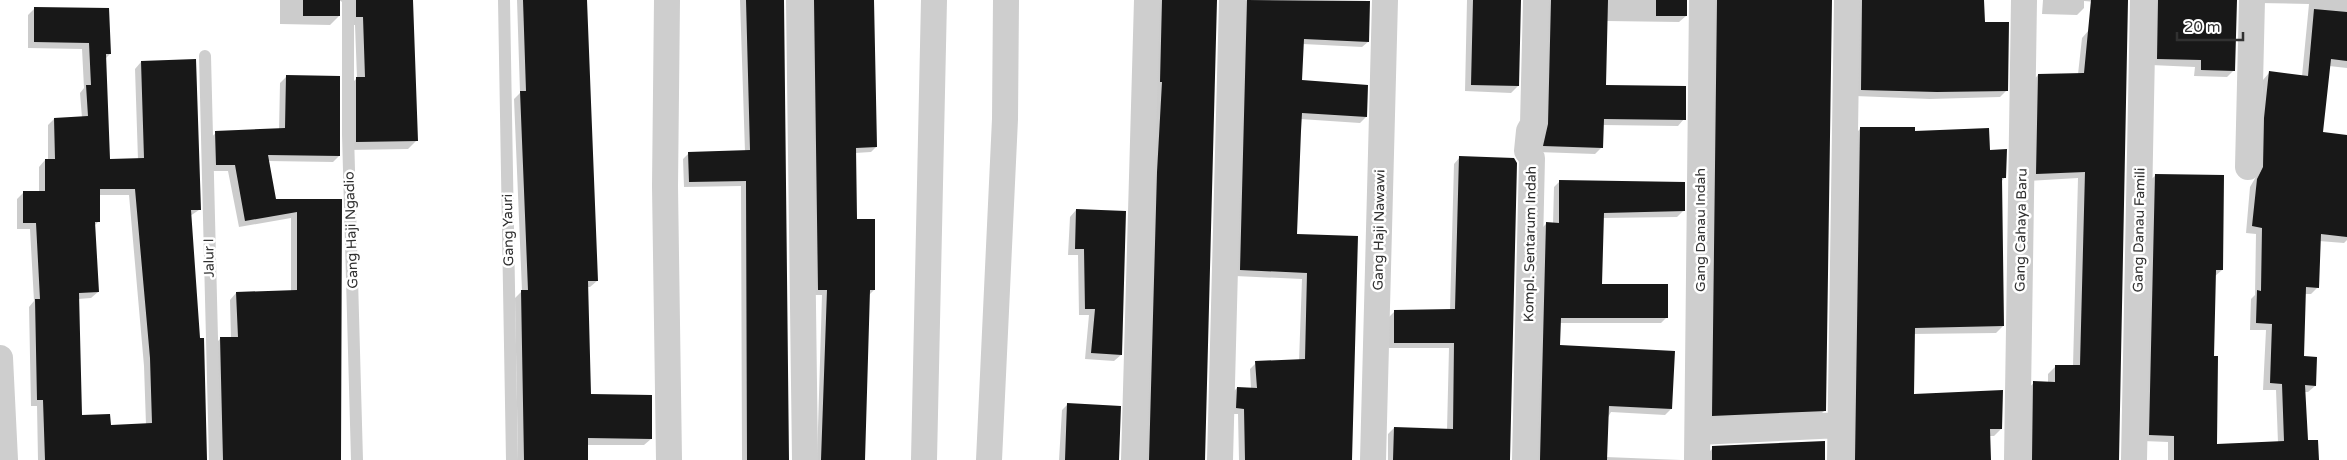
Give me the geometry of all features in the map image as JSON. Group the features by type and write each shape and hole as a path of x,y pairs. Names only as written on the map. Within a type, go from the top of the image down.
{"street":[{"path":"666,0 665,186 669,460"},
{"path":"799,0 805,460"},
{"path":"924,460 934,0"},
{"path":"989,460 1005,119 1006,0"},
{"path":"1134,460 1146,0"},
{"path":"1220,460 1232,0"},
{"name":"Gang Haji Nawawi","path":"1373,460 1385,0"},
{"name":"Kompl. Sentarum Indah","path":"1525,460 1532,158 1527,151 1529,131 1533,124 1536,0"},
{"name":"Gang Danau Indah","path":"1697,460 1699,432 1702,0"},
{"path":"1840,460 1847,0"},
{"name":"Gang Cahaya Baru","path":"2017,460 2024,0"},
{"name":"Gang Danau Famili","path":"2134,460 2143,0"},
{"path":"2248,167 2252,0"},
{"path":"0,358 5,460"},
{"path":"1699,432 1840,425"}],"lane":[{"name":"Gang Haji Ngadio","path":"348,0 348,134 357,460"},
{"name":"Gang Yauri","path":"504,0 512,460"},
{"name":"Jalur I","path":"205,56 215,460"}],"building":[{"path":"303,0 340,0 340,16 303,16"},
{"path":"356,0 413,0 418,141 356,142 356,77 365,77 363,17 356,17"},
{"path":"523,0 587,0 598,281 588,281 591,394 652,395 652,439 588,438 588,460 524,460 521,290 528,290 520,91 526,91"},
{"path":"746,0 784,0 789,460 747,460 746,181 689,182 688,152 750,150"},
{"path":"814,0 874,0 877,147 856,148 857,219 875,219 875,290 870,290 865,460 821,460 827,290 818,290"},
{"path":"1162,0 1217,0 1205,460 1149,460 1157,172 1162,82 1160,82"},
{"path":"1247,0 1370,1 1369,42 1304,39 1302,80 1368,85 1367,117 1302,113 1301,131 1297,234 1358,236 1352,460 1245,460 1244,409 1236,408 1237,387 1257,388 1255,361 1305,359 1307,273 1240,270"},
{"path":"1473,0 1521,0 1519,86 1471,85"},
{"path":"1551,0 1608,0 1606,85 1686,86 1686,120 1604,119 1603,148 1543,146 1548,124"},
{"path":"1656,0 1687,0 1687,16 1656,16"},
{"path":"1717,0 1832,0 1826,411 1712,416"},
{"path":"1862,0 1984,0 1985,22 2009,22 2008,91 1861,90"},
{"path":"2091,0 2128,0 2119,460 2032,460 2033,381 2055,382 2055,365 2080,365 2085,172 2036,174 2038,74 2084,73"},
{"path":"2158,0 2237,0 2235,71 2201,70 2201,60 2157,59"},
{"path":"34,7 109,8 111,54 106,54 110,159 144,158 141,61 196,59 201,210 191,210 200,338 204,338 207,460 45,460 43,400 37,400 35,299 40,299 36,223 23,223 23,191 45,191 45,159 55,159 54,118 88,116 86,85 91,85 89,43 34,42","holes":["100,189 135,189 150,358 152,423 111,425 110,414 82,415 79,293 99,292 95,222 100,222"]},
{"path":"2314,9 2347,12 2347,61 2331,59 2323,132 2347,135 2347,237 2321,234 2319,288 2306,287 2304,356 2317,357 2316,386 2305,385 2308,440 2318,440 2319,460 2174,460 2174,436 2149,435 2155,174 2224,175 2223,270 2216,270 2214,356 2218,356 2217,444 2284,441 2282,384 2270,383 2272,324 2256,323 2257,290 2261,291 2262,228 2252,226 2257,179 2263,167 2264,118 2269,71 2308,76"},
{"path":"286,75 340,76 340,156 268,155 276,199 342,199 341,460 223,460 220,337 238,337 236,292 297,290 297,212 245,221 235,165 216,165 215,131 285,128"},
{"path":"1860,127 1915,127 1915,131 1989,128 1990,150 2007,149 2006,178 2002,178 2004,326 1915,328 1914,394 2003,390 2002,429 1990,429 1991,460 1855,460"},
{"path":"1459,156 1514,158 1517,163 1510,460 1393,460 1394,427 1453,429 1454,343 1394,343 1394,310 1455,309"},
{"path":"1559,180 1685,182 1685,211 1604,213 1602,284 1668,284 1668,318 1561,318 1560,345 1675,351 1672,409 1609,406 1607,460 1540,460 1546,222 1559,223"},
{"path":"1076,209 1126,211 1122,355 1091,353 1095,309 1085,309 1084,249 1075,249"},
{"path":"1067,403 1121,406 1119,460 1065,460"},
{"path":"1825,441 1825,460 1712,460 1712,446"}]}
